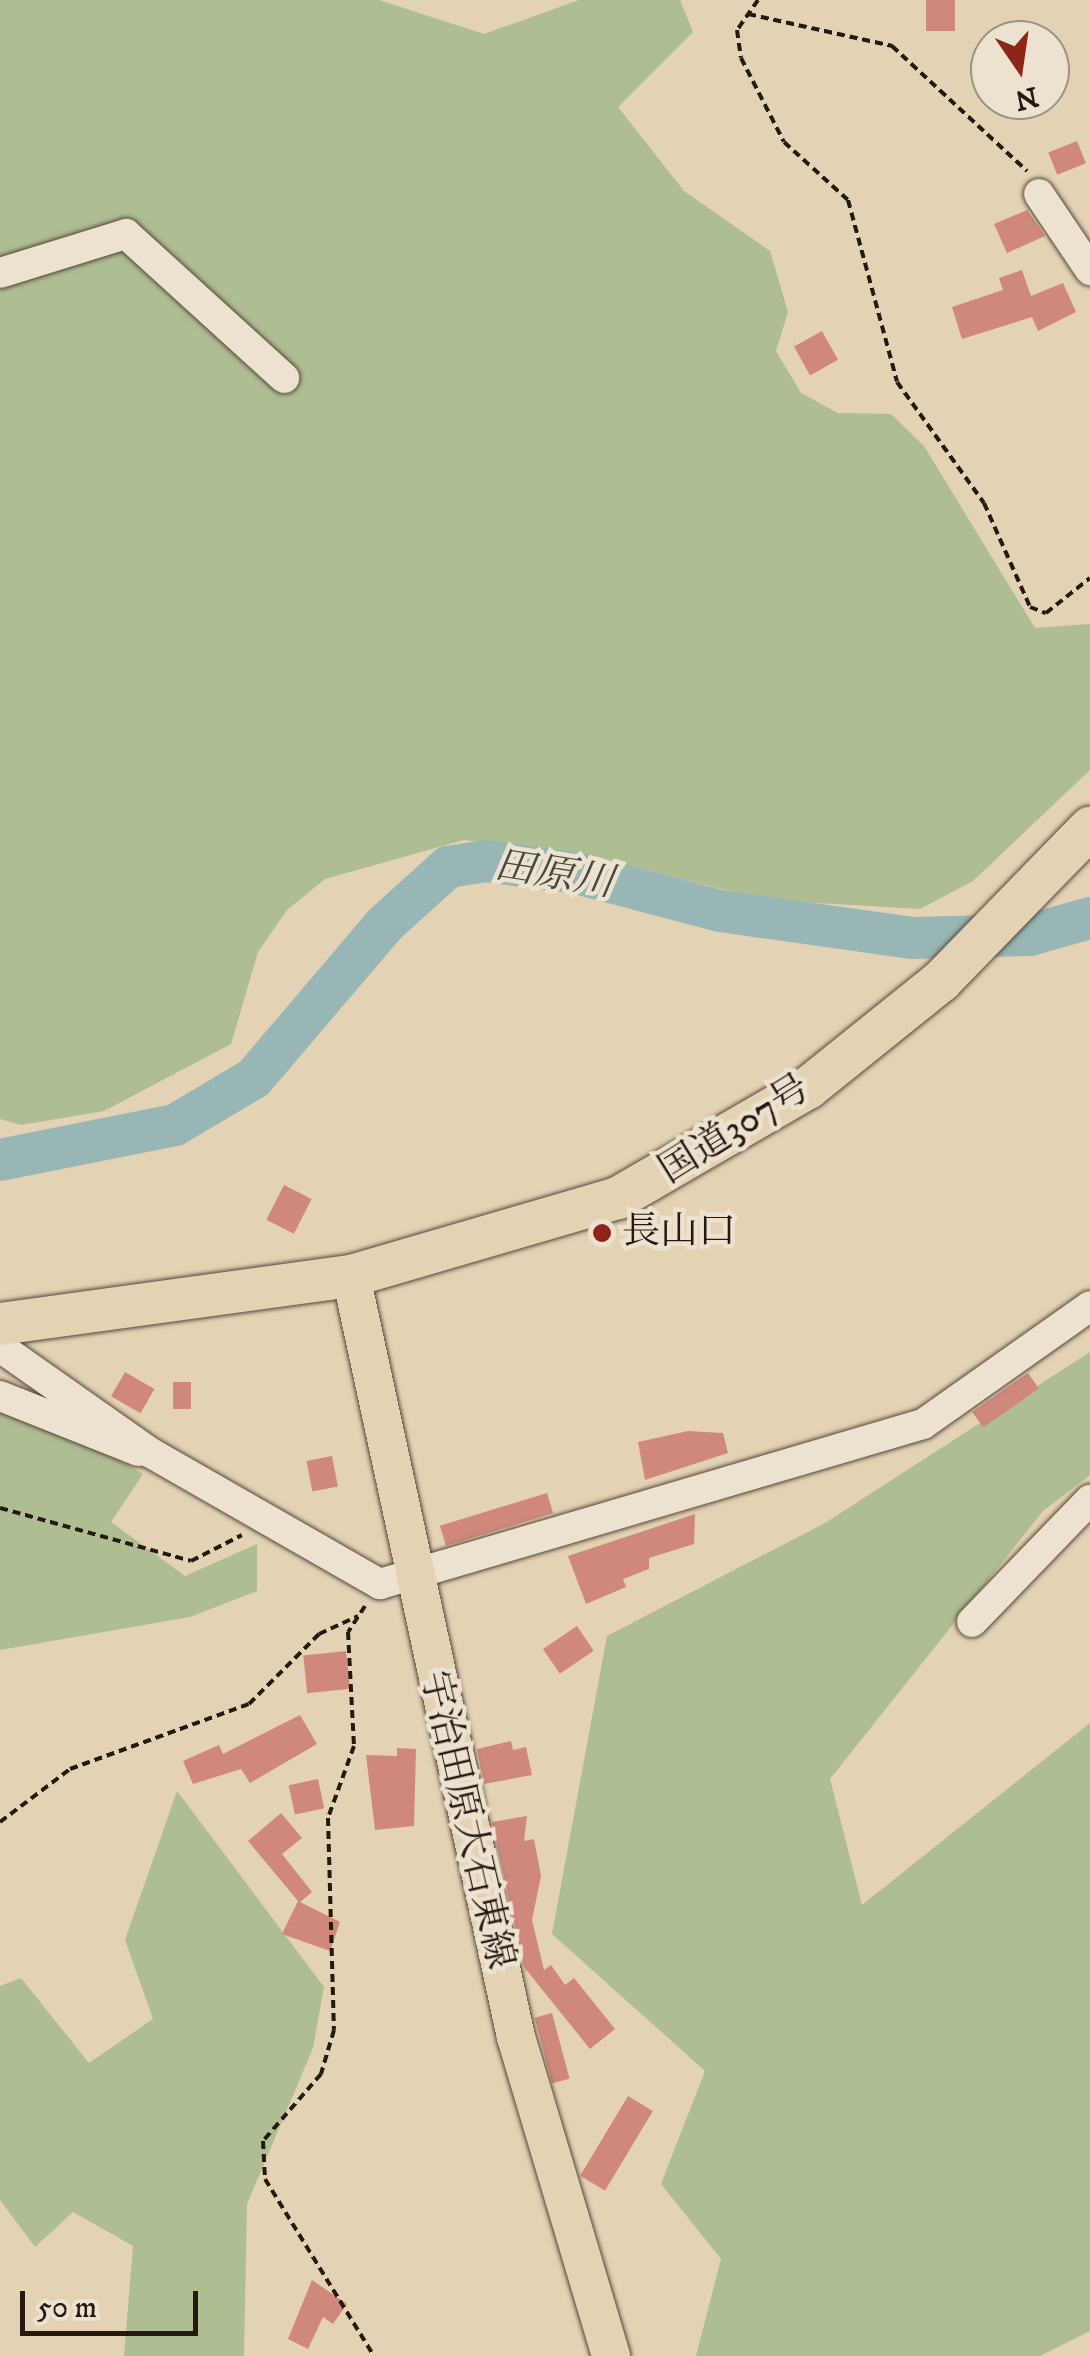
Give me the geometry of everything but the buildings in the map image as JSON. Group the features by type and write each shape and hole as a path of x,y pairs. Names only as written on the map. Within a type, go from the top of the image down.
{"highway":[{"name":"国道307号","path":"0,1324 351,1276 518,1234 666,1175 792,1099 942,981 1032,883 1090,828"}],"main road":[{"name":"宇治田原大石東線","path":"351,1276 396,1583 516,2037 612,2356"}],"street":[{"path":"1039,194 1090,270"},
{"path":"0,272 126,234 284,378"},
{"path":"0,1347 151,1453 268,1522 396,1583 923,1424 1090,1306"},
{"path":"0,1396 110,1445 151,1453"},
{"path":"972,1622 1090,1500"}],"path":[{"path":"758,0 737,30 741,58 784,142 848,200 897,382 984,503 1018,592 1046,613 1090,578"},
{"path":"748,14 911,56 985,139 1020,163 1039,194"},
{"path":"0,1508 190,1561 268,1522"},
{"path":"0,1822 70,1768 249,1704 298,1650 358,1616 396,1583"},
{"path":"358,1616 348,1632 359,1718 328,1818 334,2030 321,2074 263,2141 265,2179 374,2356"}],"green space":[{"path":"0,0 379,0 484,34 579,0 680,0 693,32 618,107 684,191 770,251 788,312 776,351 801,393 838,413 891,414 924,446 1035,628 1090,624 1090,770 973,881 920,909 765,900 574,852 464,840 325,879 287,910 258,952 231,1044 104,1111 21,1125 0,1119"},
{"path":"1090,1352 1090,1475 1043,1511 830,1779 862,1905 1090,1723 1090,2331 1040,2356 696,2356 721,2259 661,2184 705,2071 552,1934 607,1636 825,1523"},
{"path":"0,1390 143,1474 111,1522 185,1576 257,1544 257,1591 190,1617 0,1650"},
{"path":"177,1791 324,1987 313,2048 247,2204 244,2356 124,2356 133,2246 73,2212 35,2247 0,2200 0,1986 21,1978 89,2063 153,2019 125,1940"}],"waterway":[{"name":"田原川","path":"0,1160 175,1125 254,1078 384,925 448,867 485,861 576,873 720,911 913,938 1030,935 1090,918"}],"place":[{"name":"長山口","path":"602,1233"}]}
